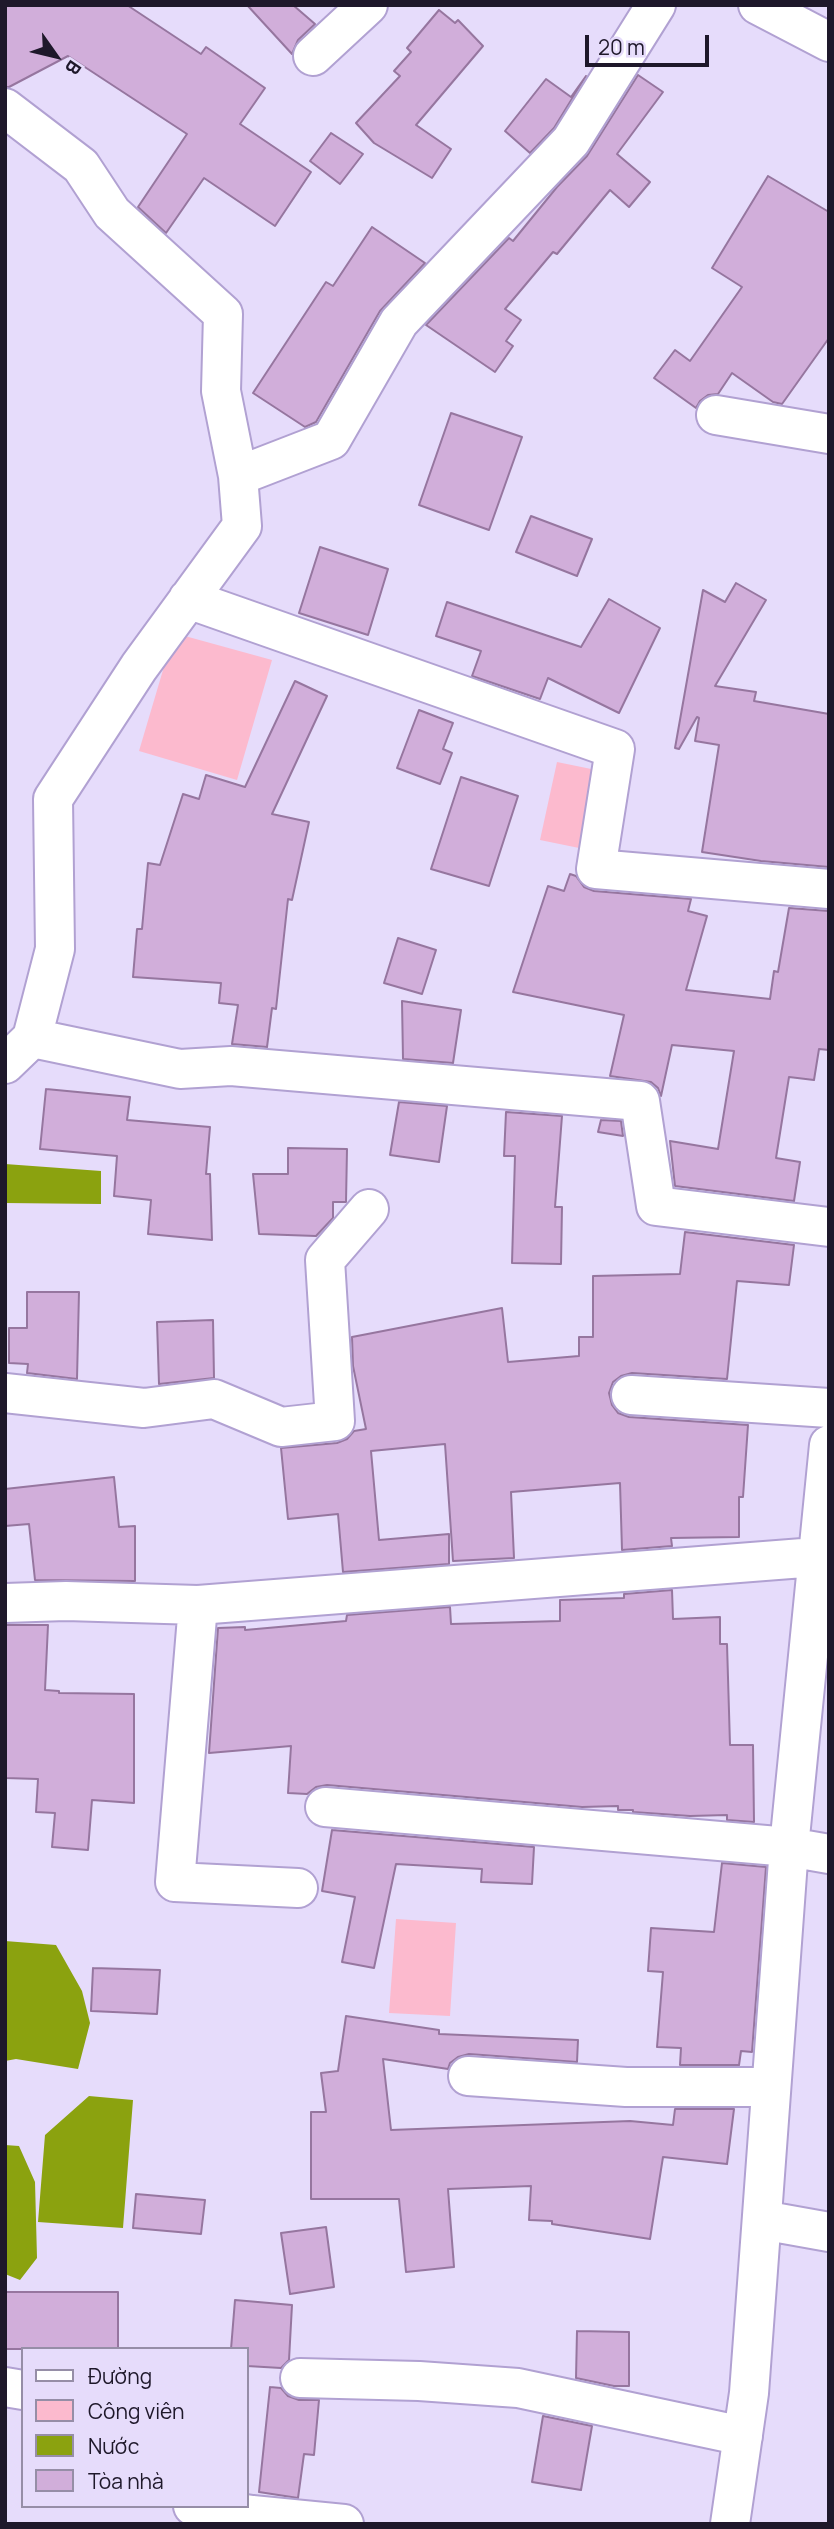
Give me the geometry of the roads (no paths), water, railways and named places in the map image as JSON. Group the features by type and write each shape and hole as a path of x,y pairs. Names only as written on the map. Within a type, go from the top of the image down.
{"street":[{"path":"313,55 368,5"},
{"path":"238,476 331,440 399,322 570,141 656,5"},
{"path":"758,5 829,42"},
{"path":"5,108 81,166 112,213 223,314 221,391 238,476 242,526 139,667 53,799 55,949 32,1038 5,1064"},
{"path":"716,415 829,435"},
{"path":"188,599 615,749 596,869 829,889"},
{"path":"32,1038 180,1069 231,1066 640,1101 656,1206 829,1227"},
{"path":"5,1393 144,1408 214,1399 281,1427 335,1421 325,1261 369,1209"},
{"path":"631,1395 829,1408"},
{"path":"730,2524 750,2393 789,1847 816,1701 822,1533 829,1445"},
{"path":"5,1603 66,1601 198,1605 822,1533"},
{"path":"198,1605 175,1882 298,1888"},
{"path":"325,1807 789,1847 829,1854"},
{"path":"468,2076 626,2087 771,2087"},
{"path":"762,2220 829,2232"},
{"path":"300,2378 419,2381 518,2388 743,2437"},
{"path":"206,2508 344,2524"}],"water":[{"path":"5,1164 101,1171 101,1204 5,1203"},
{"path":"5,1941 56,1945 82,1991 90,2023 78,2069 16,2059 5,2061"},
{"path":"89,2096 133,2100 123,2228 38,2222 45,2135"},
{"path":"5,2145 19,2146 35,2182 37,2258 20,2280 5,2274"}]}
